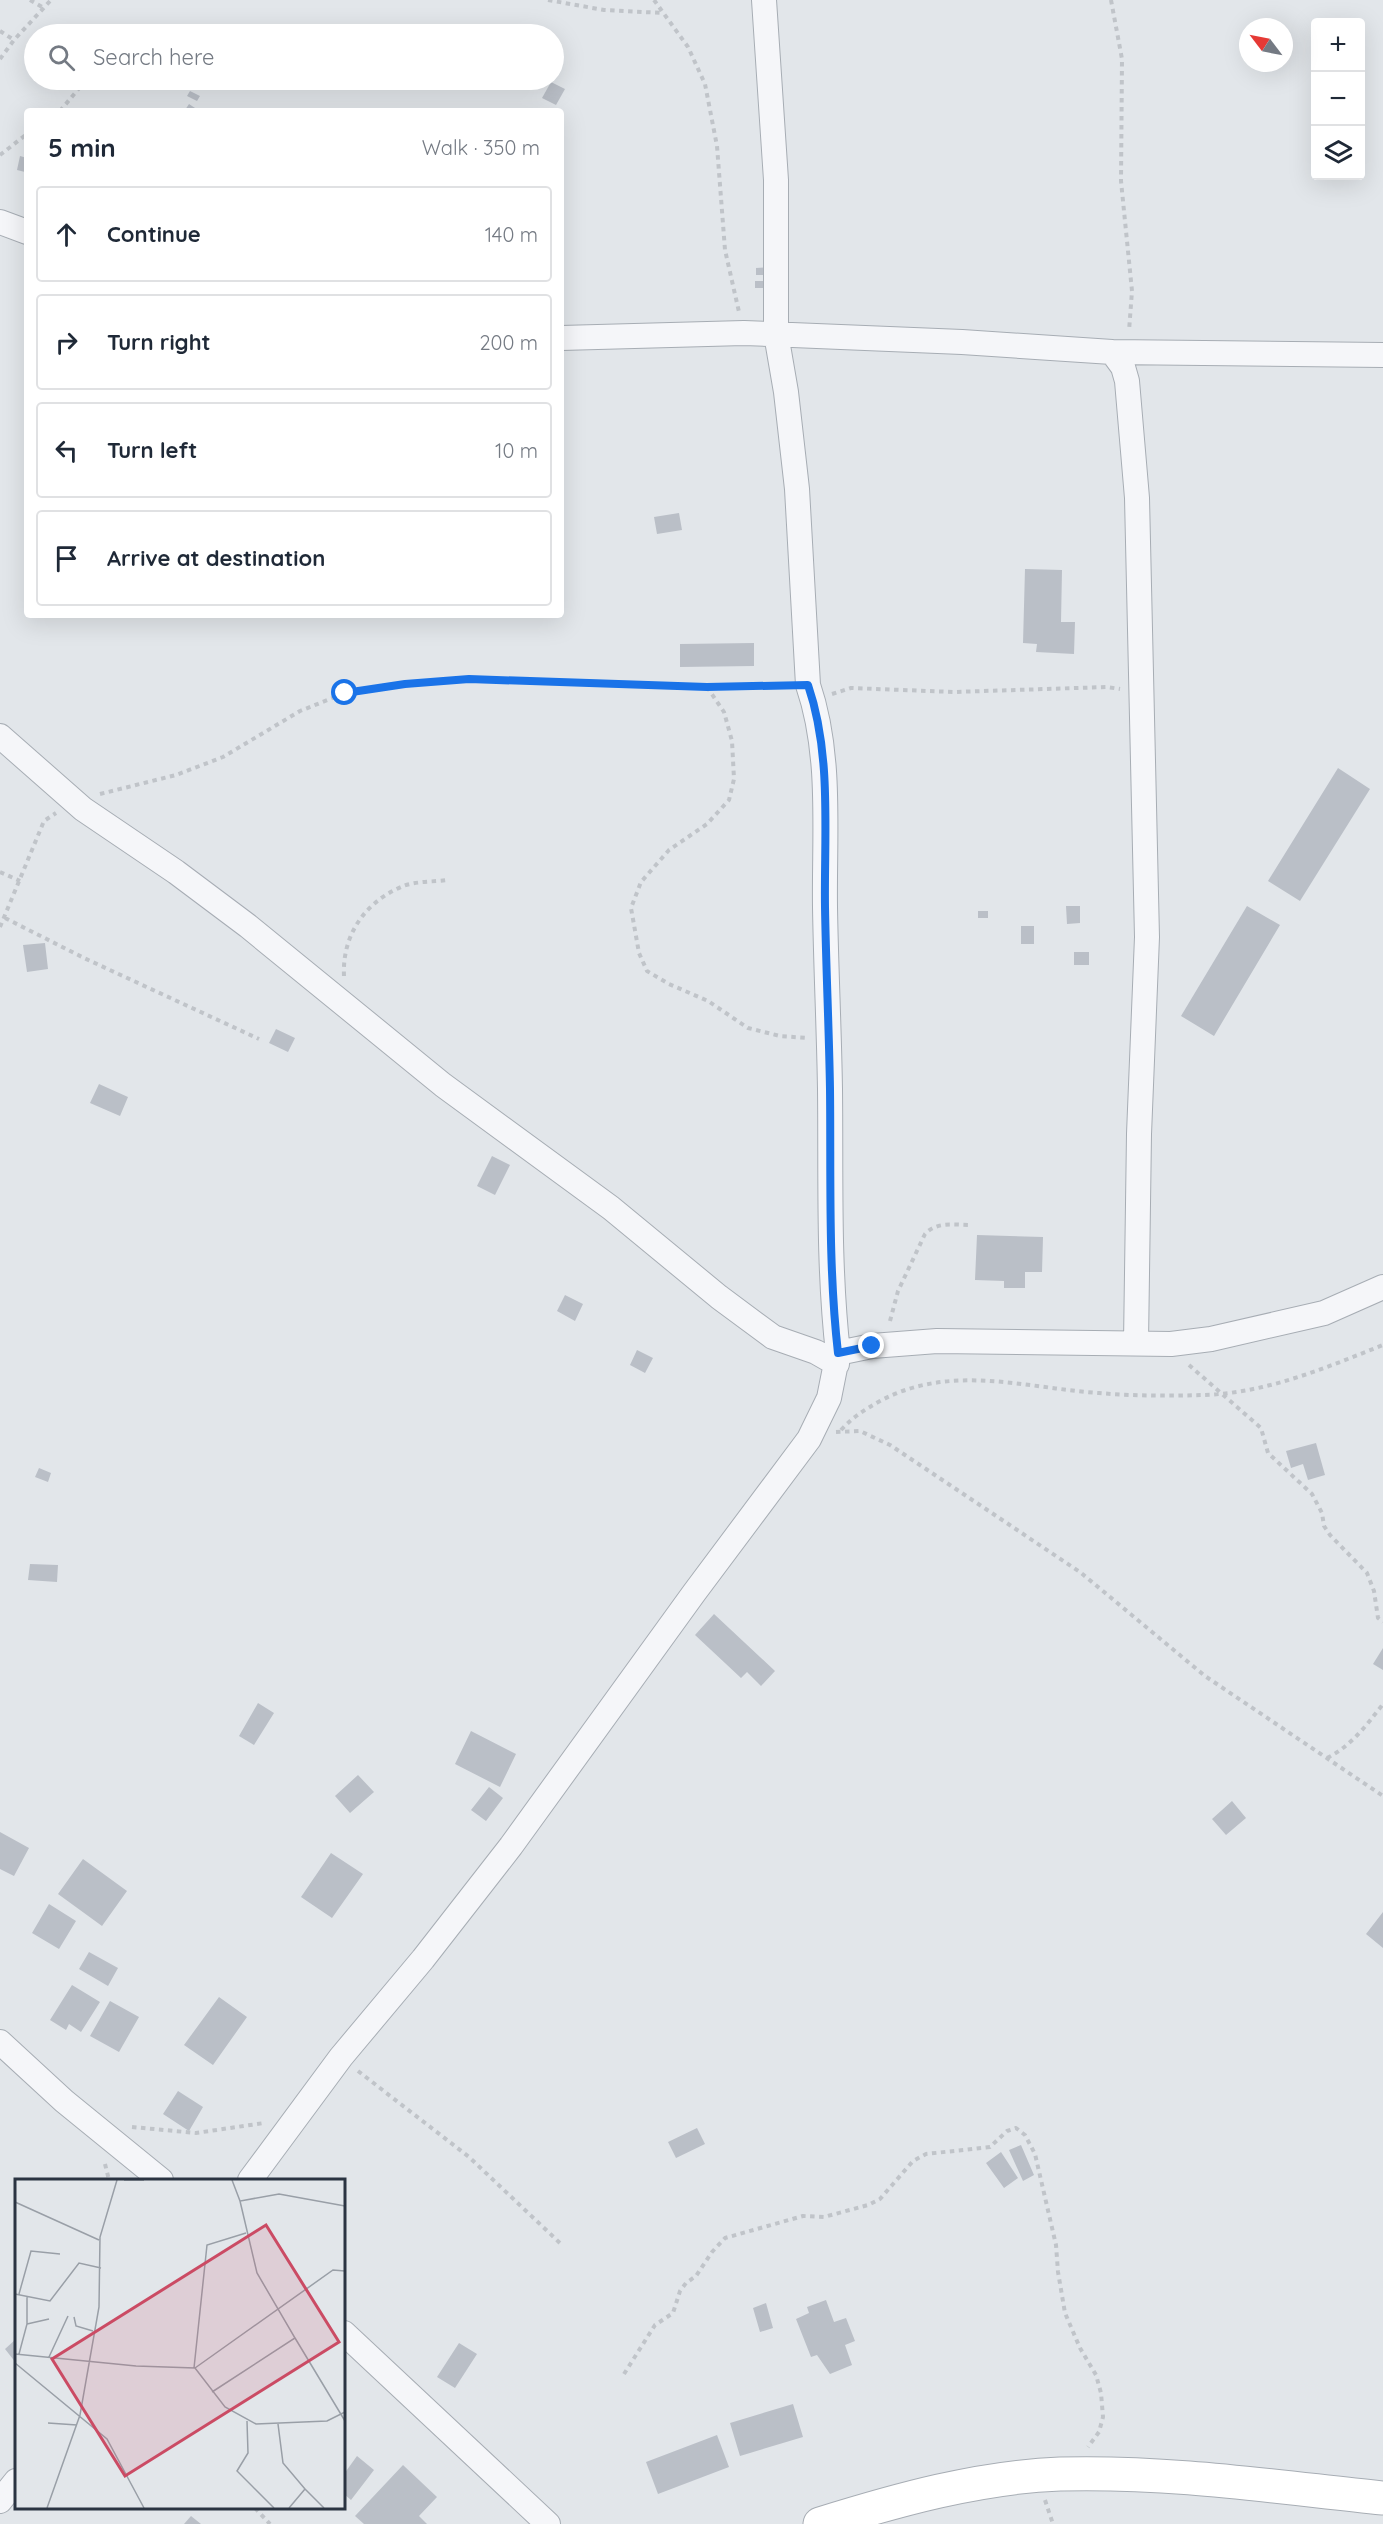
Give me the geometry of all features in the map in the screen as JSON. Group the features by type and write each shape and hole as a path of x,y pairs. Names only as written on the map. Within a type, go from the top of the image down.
{"main road":[{"path":"820,2524 900,2500 973,2485 1060,2474 1169,2475 1383,2498"}],"street":[{"path":"251,2179 341,2057 423,1959 511,1846 809,1439 829,1398 837,1359 829,1246 830,1086 823,765 811,693 797,489 786,392 776,334 776,180 764,0"},
{"path":"0,222 24,231"},
{"path":"564,338 744,333 962,342 1120,353 1383,355"},
{"path":"1120,353 1127,381 1137,498 1147,937 1139,1134 1136,1342"},
{"path":"0,736 79,805 176,872 248,926 443,1085 611,1208 719,1297 773,1338 837,1359 872,1346 937,1341 1171,1344 1211,1339 1324,1313 1383,1287"},
{"path":"0,2042 89,2122 159,2179"},
{"path":"345,2334 548,2524"},
{"path":"0,2500 15,2482"}],"path":[{"path":"30,0 44,8"},
{"path":"29,24 51,0"},
{"path":"548,0 604,10 663,13"},
{"path":"654,0 688,46 705,84 717,146 725,250 744,333"},
{"path":"1111,0 1122,59 1121,181 1131,291 1120,353"},
{"path":"0,59 24,29"},
{"path":"0,31 14,40"},
{"path":"63,108 78,90"},
{"path":"0,155 24,136"},
{"path":"0,927 44,820 63,809 176,775 223,757 300,711 345,693 405,684 469,679 811,693 851,688 954,692 1107,687 1142,693"},
{"path":"707,687 724,712 732,741 734,779 729,800 707,824 669,850 641,882 631,908 639,953 647,971 669,984 708,1001 748,1028 780,1036 828,1042"},
{"path":"0,872 20,881"},
{"path":"350,1010 344,973 346,948 353,929 370,905 402,886 447,880"},
{"path":"5,918 84,958 259,1039"},
{"path":"872,1346 891,1321 898,1291 925,1234 932,1227 940,1225 971,1225"},
{"path":"1171,1344 1197,1374 1223,1392 1261,1428 1268,1453 1312,1494 1330,1535 1367,1573 1374,1591 1378,1618 1383,1623"},
{"path":"840,1431 854,1415 889,1396 919,1385 964,1379 1000,1380 1100,1393 1206,1395 1273,1385 1303,1377 1383,1345"},
{"path":"809,1439 840,1431 860,1431 890,1445 1070,1566 1205,1676 1383,1796"},
{"path":"1327,1758 1343,1750 1352,1742 1383,1704"},
{"path":"341,2057 469,2157 561,2244"},
{"path":"89,2122 196,2133 248,2127 300,2114"},
{"path":"624,2374 655,2325 673,2313 680,2291 696,2276 712,2252 725,2238 803,2216 824,2217 868,2205 880,2199 913,2161 926,2154 990,2147 1007,2132 1016,2128 1025,2135 1035,2154 1056,2245 1065,2313 1080,2348 1096,2375 1101,2393 1103,2417 1099,2432 1093,2443 1078,2454 1060,2474"},
{"path":"256,2509 270,2524"}],"building":[{"path":"565,89 556,105 542,98 546,90"},
{"path":"190,91 200,96 197,101 187,96"},
{"path":"20,156 24,157 24,172 17,170"},
{"path":"770,267 771,275 756,275 756,268"},
{"path":"755,281 768,281 768,288 755,288"},
{"path":"679,513 682,530 657,534 654,517"},
{"path":"1025,569 1062,570 1061,622 1075,622 1074,654 1036,652 1037,644 1023,643"},
{"path":"754,643 754,666 680,667 680,644"},
{"path":"1338,768 1370,789 1300,901 1268,881"},
{"path":"1066,906 1080,906 1080,923 1067,924"},
{"path":"1247,906 1280,925 1214,1036 1181,1016"},
{"path":"978,911 988,911 988,918 978,918"},
{"path":"1021,926 1034,926 1034,944 1021,944"},
{"path":"45,943 48,969 27,972 23,945"},
{"path":"1074,952 1089,952 1089,965 1074,965"},
{"path":"276,1029 295,1038 288,1052 269,1043"},
{"path":"99,1084 128,1097 120,1116 90,1103"},
{"path":"492,1156 510,1165 495,1195 477,1186"},
{"path":"977,1235 1043,1237 1042,1272 1025,1272 1025,1288 1004,1288 1004,1281 975,1280"},
{"path":"565,1295 583,1304 575,1321 557,1311"},
{"path":"637,1350 653,1358 645,1373 630,1365"},
{"path":"1316,1443 1325,1475 1308,1480 1303,1464 1291,1468 1286,1451"},
{"path":"39,1468 51,1473 48,1482 35,1477"},
{"path":"30,1564 58,1565 57,1582 28,1580"},
{"path":"714,1614 775,1671 761,1686 747,1672 741,1678 695,1635"},
{"path":"1383,1648 1383,1670 1373,1664"},
{"path":"258,1703 274,1713 254,1745 239,1736"},
{"path":"471,1731 516,1754 500,1787 455,1764"},
{"path":"358,1775 374,1792 350,1813 335,1796"},
{"path":"489,1787 503,1798 486,1821 471,1810"},
{"path":"1232,1801 1246,1818 1226,1835 1212,1819"},
{"path":"0,1832 29,1848 14,1876 0,1869"},
{"path":"331,1853 363,1874 332,1918 301,1897"},
{"path":"83,1859 127,1891 102,1926 58,1894"},
{"path":"49,1904 76,1921 59,1949 32,1933"},
{"path":"1383,1912 1383,1948 1366,1934"},
{"path":"89,1952 118,1968 108,1986 79,1969"},
{"path":"72,1985 100,2002 81,2032 69,2024 66,2030 50,2020"},
{"path":"219,1997 247,2017 213,2065 184,2045"},
{"path":"110,2001 139,2017 119,2052 90,2036"},
{"path":"178,2091 203,2107 189,2131 163,2114"},
{"path":"697,2128 705,2144 676,2158 668,2142"},
{"path":"1021,2145 1034,2175 1023,2181 1009,2150"},
{"path":"1001,2152 1018,2178 1004,2188 986,2163"},
{"path":"826,2300 834,2322 846,2318 855,2341 845,2345 852,2365 830,2374 817,2355 811,2357 796,2319 809,2313 807,2307"},
{"path":"766,2303 773,2328 760,2332 753,2308"},
{"path":"15,2340 15,2362 5,2349"},
{"path":"459,2343 477,2354 455,2388 437,2377"},
{"path":"793,2404 803,2437 740,2456 730,2423"},
{"path":"717,2435 729,2467 658,2494 646,2462"},
{"path":"357,2456 374,2470 351,2500 345,2495 345,2473"},
{"path":"403,2465 437,2497 419,2516 427,2524 364,2524 355,2516"},
{"path":"191,2516 201,2524 184,2524"}],"route":[{"path":"345,693 405,684 469,679 707,687 808,685 814,701 823,765 830,1086 831,1296 838,1353 872,1346"}]}
